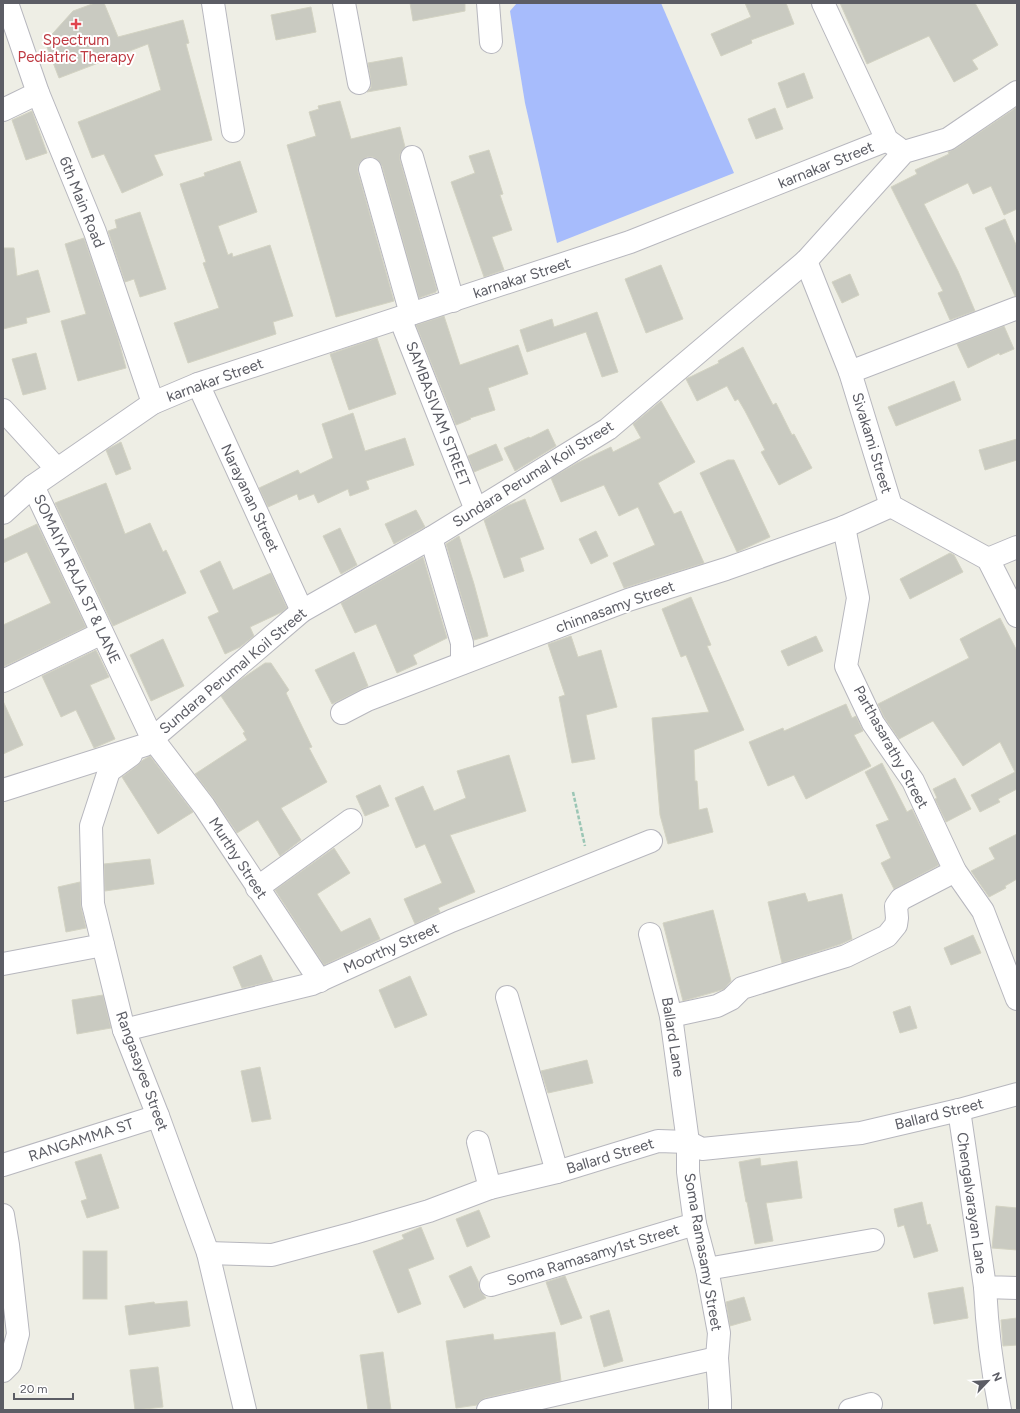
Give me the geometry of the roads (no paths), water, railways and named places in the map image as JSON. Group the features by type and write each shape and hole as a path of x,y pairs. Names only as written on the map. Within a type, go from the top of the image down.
{"street":[{"path":"213,3 233,131"},
{"path":"344,3 359,83"},
{"path":"488,3 492,42"},
{"path":"823,3 896,146 948,139 1017,92"},
{"name":"6th Main Road","path":"10,4 38,93 95,232 153,403"},
{"path":"3,110 38,93"},
{"name":"Sundara Perumal Koil Street","path":"3,790 149,742 302,611 430,538 608,429 806,261 896,146"},
{"name":"karnakar Street","path":"153,403 198,384 630,242 896,146"},
{"path":"412,157 453,301"},
{"name":"SAMBASIVAM STREET","path":"370,169 406,316 476,510"},
{"name":"Sivakami Street","path":"806,261 850,372 891,506 988,559"},
{"path":"850,372 1017,308"},
{"name":"Narayanan Street","path":"198,384 302,611"},
{"name":"SOMAIYA RAJA ST & LANE","path":"149,742 102,633 33,486 153,403"},
{"path":"3,410 57,469"},
{"path":"3,513 33,486"},
{"name":"chinnasamy Street","path":"342,713 366,700 628,600 726,569 844,527 891,506"},
{"name":"Parthasarathy Street","path":"844,527 858,598 846,666 873,722 913,781 955,871 984,911 1017,999"},
{"path":"430,538 462,643 462,663"},
{"path":"1017,547 988,559 1017,616"},
{"path":"3,681 102,633"},
{"name":"Murthy Street","path":"149,742 204,806 320,981"},
{"name":"Rangasayee Street","path":"149,742 109,771 91,826 94,904 124,1030 158,1116 208,1253 245,1410"},
{"path":"257,888 351,820"},
{"name":"Moorthy Street","path":"124,1030 312,984 450,921 651,841"},
{"path":"672,1016 717,1006 731,999 742,988 846,956 887,936 896,925 896,906 901,898 955,871"},
{"name":"Ballard Lane","path":"650,934 672,1016 688,1142"},
{"path":"3,964 103,945"},
{"path":"507,997 557,1172"},
{"name":"Ballard Street","path":"208,1253 272,1255 429,1211 490,1188 557,1172 658,1141 688,1142 702,1149 854,1134 959,1110 1017,1094"},
{"name":"Chengalvarayan Lane","path":"959,1110 985,1287 1017,1288"},
{"name":"RANGAMMA ST","path":"3,1165 158,1116"},
{"path":"478,1142 490,1188"},
{"name":"Soma Ramasamy Street","path":"688,1142 688,1172 695,1224 707,1269 719,1333 717,1358 720,1410"},
{"path":"3,1215 8,1245 18,1334 10,1364 3,1371"},
{"name":"Soma Ramasamy1st Street","path":"491,1285 695,1224"},
{"path":"707,1269 873,1240"},
{"path":"985,1287 988,1334 993,1376 1000,1410"},
{"path":"488,1410 561,1402 717,1358"},
{"path":"850,1410 871,1404"}],"water":[{"path":"517,3 661,3 734,173 557,243 525,103 510,11"}],"place":[{"name":"Spectrum Pediatric Therapy","path":"76,24"}]}
